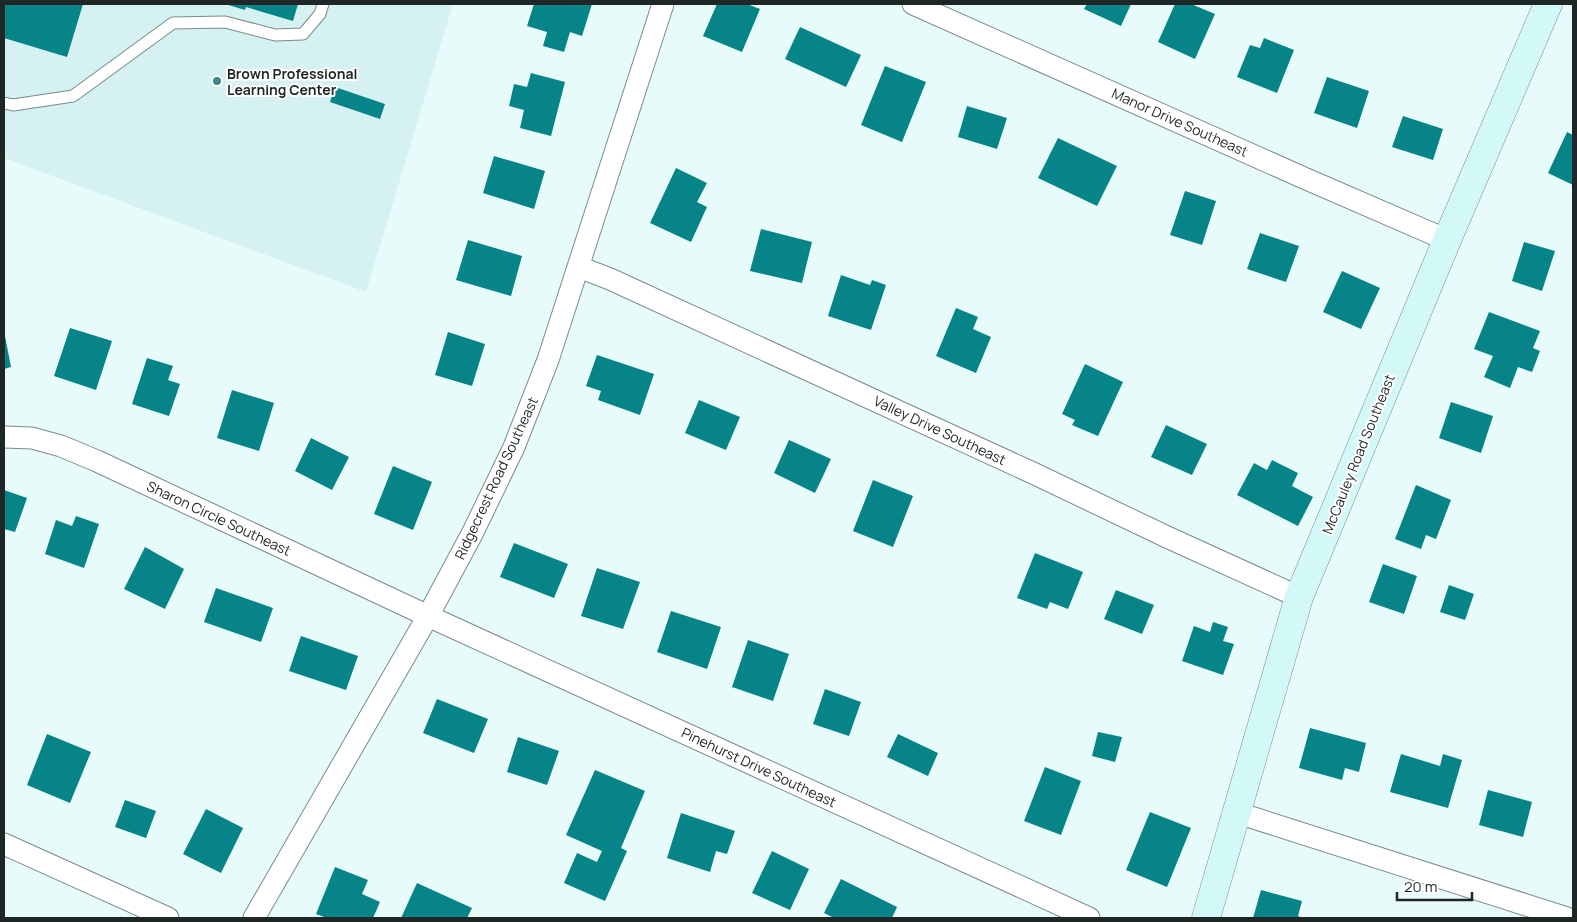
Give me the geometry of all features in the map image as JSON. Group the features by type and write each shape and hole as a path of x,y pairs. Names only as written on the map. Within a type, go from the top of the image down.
{"street":[{"name":"Ridgecrest Road Southeast","path":"254,918 428,616 514,446 548,360 664,4"},
{"name":"Manor Drive Southeast","path":"913,4 1447,240"},
{"name":"McCauley Road Southeast","path":"1206,918 1299,597 1447,240 1548,4"},
{"name":"Valley Drive Southeast","path":"579,267 610,279 793,362 1299,597"},
{"name":"Sharon Circle Southeast","path":"4,437 32,438 62,446 97,460 428,616"},
{"name":"Pinehurst Drive Southeast","path":"428,616 1089,918"},
{"path":"1238,812 1567,918"},
{"path":"4,844 168,918"}],"lane":[{"path":"4,103 13,105 73,96 173,23 224,22 275,34 303,34 320,14 323,4"}],"shaded area":[{"name":"Brown Professional Learning Center","path":"4,4 453,4 366,292 4,158"}],"building":[{"path":"4,4 83,4 67,57 4,38"},
{"path":"225,4 298,4 293,21 246,7 245,10"},
{"path":"534,4 592,4 582,36 570,32 564,52 543,46 547,32 527,26"},
{"path":"717,4 747,4 760,9 742,52 703,36"},
{"path":"1087,4 1131,4 1121,26 1084,9"},
{"path":"1175,4 1191,4 1215,14 1195,59 1158,42"},
{"path":"800,27 861,55 846,87 785,59"},
{"path":"1264,38 1294,50 1277,93 1237,77 1250,45 1260,48"},
{"path":"885,66 926,82 902,142 861,125"},
{"path":"531,73 565,82 551,136 520,128 524,110 509,106 514,84 527,87"},
{"path":"1327,77 1369,91 1357,128 1314,113"},
{"path":"335,87 385,104 380,119 330,102"},
{"path":"967,106 1007,118 997,149 958,137"},
{"path":"1403,116 1443,129 1433,160 1392,147"},
{"path":"1567,132 1573,135 1573,185 1548,173"},
{"path":"1058,138 1117,166 1097,206 1038,178"},
{"path":"494,156 545,171 534,209 483,193"},
{"path":"676,168 707,183 697,202 707,207 691,242 650,223"},
{"path":"1185,191 1216,201 1202,245 1170,235"},
{"path":"761,229 812,242 802,283 750,271"},
{"path":"1260,233 1299,246 1286,282 1247,269"},
{"path":"468,240 522,256 511,296 456,280"},
{"path":"1524,242 1555,251 1542,291 1512,281"},
{"path":"1342,271 1380,288 1361,329 1323,312"},
{"path":"841,275 870,285 872,280 886,285 871,330 828,316"},
{"path":"956,308 978,317 973,329 991,337 976,373 936,356"},
{"path":"1489,312 1540,331 1533,348 1540,351 1532,372 1518,367 1510,388 1484,377 1493,356 1474,349"},
{"path":"70,328 112,341 96,390 54,376"},
{"path":"448,332 485,344 472,386 435,375"},
{"path":"4,337 11,367 4,369"},
{"path":"597,355 654,374 640,415 598,400 601,391 586,386"},
{"path":"147,358 173,366 168,380 180,384 169,416 132,404"},
{"path":"1085,364 1123,382 1098,436 1072,425 1075,420 1062,414"},
{"path":"232,390 274,403 259,451 217,438"},
{"path":"699,400 740,417 726,450 685,433"},
{"path":"1451,402 1493,416 1481,453 1439,438"},
{"path":"1166,425 1207,444 1192,475 1151,457"},
{"path":"311,438 349,457 332,490 295,471"},
{"path":"789,440 831,459 815,493 774,473"},
{"path":"1272,460 1298,473 1292,486 1313,497 1298,526 1237,495 1254,463 1267,470"},
{"path":"393,466 432,482 413,530 374,514"},
{"path":"873,480 913,496 893,547 853,531"},
{"path":"1416,485 1451,500 1436,539 1426,535 1421,549 1395,539"},
{"path":"4,490 27,498 15,532 4,529"},
{"path":"76,516 99,524 84,568 45,554 56,520 72,526"},
{"path":"514,543 568,564 554,598 500,577"},
{"path":"145,547 184,569 165,609 124,589"},
{"path":"1035,553 1083,572 1068,609 1050,602 1047,609 1017,598"},
{"path":"1383,564 1417,576 1404,614 1369,602"},
{"path":"597,568 640,582 623,629 581,616"},
{"path":"1449,585 1474,594 1465,620 1440,612"},
{"path":"216,588 273,608 261,642 204,622"},
{"path":"1116,590 1154,605 1142,634 1104,619"},
{"path":"671,611 721,627 707,669 657,652"},
{"path":"1213,622 1228,627 1223,641 1234,644 1223,675 1182,661 1194,626 1210,632"},
{"path":"301,636 358,656 346,690 289,671"},
{"path":"748,640 789,654 773,701 732,687"},
{"path":"825,689 861,702 849,736 813,724"},
{"path":"437,699 488,719 474,753 423,733"},
{"path":"1310,728 1366,743 1359,772 1345,768 1342,780 1299,768"},
{"path":"1098,732 1122,737 1115,762 1092,756"},
{"path":"47,734 91,752 70,803 27,785"},
{"path":"898,734 938,753 928,776 887,757"},
{"path":"518,737 559,751 547,785 507,772"},
{"path":"1401,754 1440,766 1443,754 1462,760 1448,808 1390,792"},
{"path":"1045,767 1081,781 1061,835 1024,821"},
{"path":"595,770 645,791 621,848 627,851 605,901 564,883 577,853 597,862 602,851 566,835"},
{"path":"1488,790 1532,802 1523,837 1479,825"},
{"path":"125,800 156,811 146,838 115,827"},
{"path":"206,809 243,828 221,873 183,854"},
{"path":"1150,812 1191,828 1167,887 1126,870"},
{"path":"681,813 735,831 727,854 716,851 710,872 667,858"},
{"path":"772,851 809,869 790,910 752,893"},
{"path":"335,867 368,880 362,894 380,902 373,918 327,918 316,914"},
{"path":"841,879 897,907 892,918 834,918 824,913"},
{"path":"417,883 472,908 467,918 401,918"},
{"path":"1261,890 1302,901 1298,916 1303,918 1253,918"}],"place":[{"name":"Brown Professional Learning Center","path":"217,81"}]}
